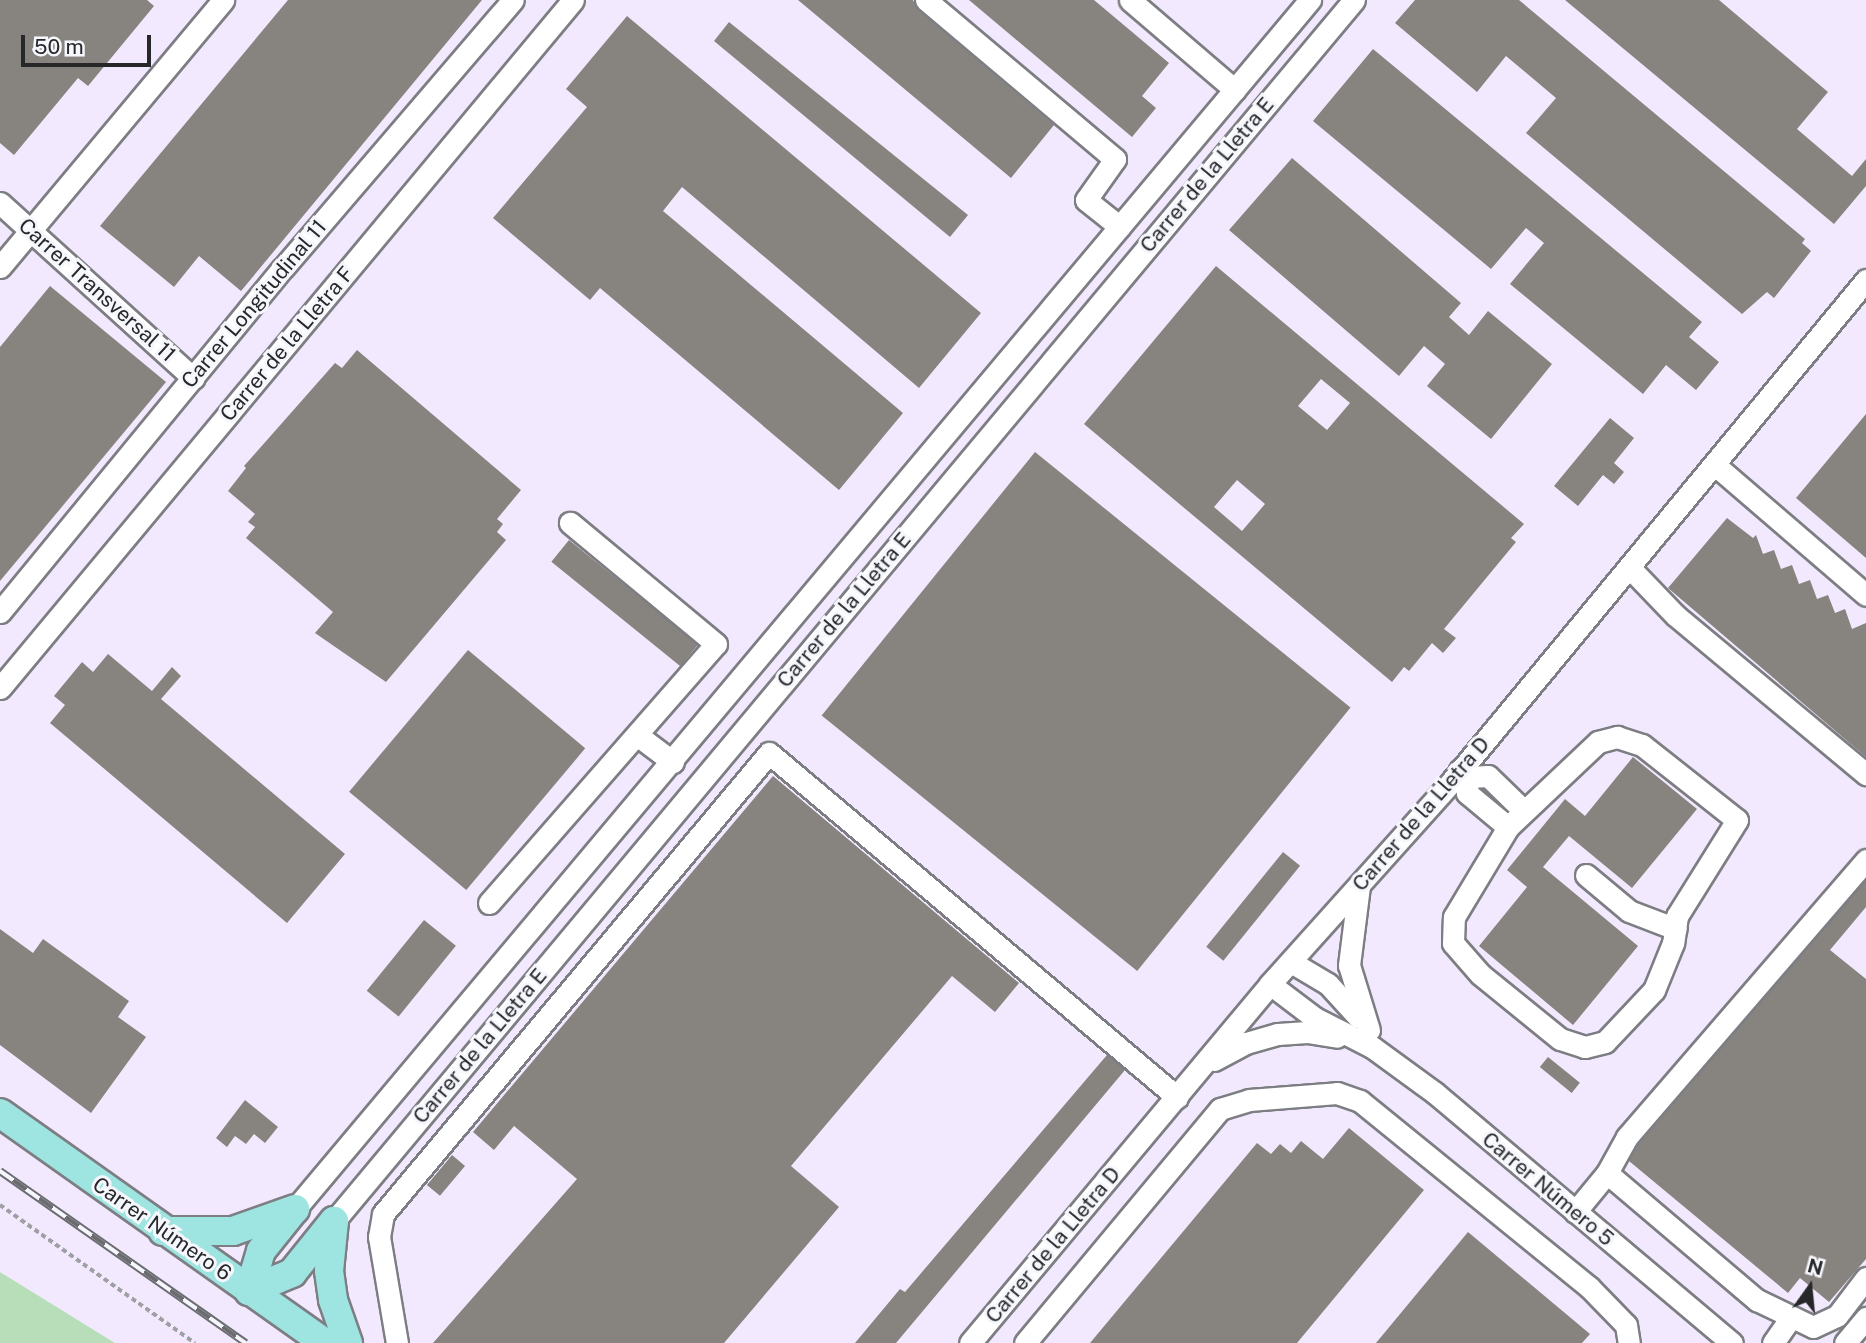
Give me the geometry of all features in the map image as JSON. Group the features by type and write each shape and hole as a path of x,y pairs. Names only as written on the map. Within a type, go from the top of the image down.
{"main road":[{"name":"Carrer Número 6","path":"0,1112 163,1231 325,1343"},
{"path":"249,1291 261,1251 295,1209"},
{"path":"163,1231 233,1231 295,1209"},
{"path":"249,1291 292,1273 334,1221"},
{"path":"334,1221 329,1271 332,1300 348,1343"}],"street":[{"path":"0,267 223,0"},
{"name":"Carrer Longitudinal 11","path":"0,612 193,378 513,0"},
{"name":"Carrer de la Lletra F","path":"0,688 573,0"},
{"path":"926,0 1115,159 1086,200 1120,228"},
{"path":"1130,0 1235,90"},
{"name":"Carrer de la Lletra E","path":"295,1209 1310,0"},
{"name":"Carrer de la Lletra E","path":"334,1221 1354,0"},
{"name":"Carrer Transversal 11","path":"0,202 193,378"},
{"name":"Carrer de la Lletra D","path":"970,1343 1270,984 1464,774 1866,280"},
{"path":"1715,465 1866,595"},
{"path":"489,903 716,644 570,523"},
{"path":"1630,568 1675,615 1866,774"},
{"path":"636,735 673,762"},
{"path":"1616,737 1642,745 1737,820 1678,916 1676,929 1654,990 1625,1025 1605,1042 1585,1047 1560,1039 1480,974 1453,943 1454,917 1508,827 1598,742 1616,737"},
{"path":"397,1343 379,1237 383,1214 769,753 1177,1097"},
{"path":"1508,827 1467,793 1464,774 1488,776 1524,811"},
{"path":"1575,1212 1607,1173 1627,1137 1866,860"},
{"path":"1586,875 1629,911 1676,929"},
{"path":"1360,884 1349,965 1365,1035"},
{"path":"1290,962 1339,993 1365,1035"},
{"path":"1270,984 1315,1018 1365,1035"},
{"path":"1203,1066 1246,1043 1278,1034 1307,1032 1365,1035"},
{"name":"Carrer Número 5","path":"1365,1035 1385,1056 1575,1212 1720,1339"},
{"path":"1025,1343 1220,1109 1249,1100 1337,1093 1360,1101 1589,1287 1626,1325 1629,1343"},
{"path":"1607,1173 1757,1300 1789,1320 1813,1327 1837,1316 1866,1279"},
{"path":"1844,1343 1866,1318"},
{"path":"1773,1343 1789,1320"}],"path":[{"path":"0,1205 195,1343"}],"shaded area":[{"path":"0,0 1866,0 1866,1343 115,1343 0,1272"}],"green space":[{"path":"0,1272 115,1343 0,1343"}],"building":[{"path":"0,0 147,0 154,6 88,86 78,78 14,155 0,143"},
{"path":"288,0 482,0 241,291 199,256 174,287 100,226"},
{"path":"798,0 913,0 918,10 1054,125 1011,178"},
{"path":"969,0 1094,0 1169,63 1142,96 1156,108 1132,137"},
{"path":"1415,0 1519,0 1805,239 1802,243 1811,251 1774,298 1767,292 1742,314 1526,133 1556,98 1506,56 1477,92 1395,23"},
{"path":"1565,0 1719,0 1828,92 1797,129 1852,176 1866,159 1866,186 1834,224"},
{"path":"627,16 981,313 919,388 682,187 663,211 903,413 839,490 600,288 590,300 493,218 587,107 566,89"},
{"path":"729,22 968,215 950,237 714,41"},
{"path":"1373,49 1702,322 1689,337 1719,362 1696,390 1666,365 1643,394 1510,284 1544,243 1526,228 1491,269 1313,121"},
{"path":"1292,158 1461,303 1449,317 1469,335 1488,311 1552,364 1491,439 1427,386 1445,364 1424,346 1399,376 1229,230"},
{"path":"1216,266 1524,524 1511,538 1516,542 1444,629 1456,638 1443,653 1432,643 1409,671 1404,667 1392,682 1084,424","holes":["1321,379 1350,403 1327,430 1298,406","1237,480 1265,504 1242,531 1214,507"]},
{"path":"50,286 166,382 0,581 0,347"},
{"path":"357,350 521,490 497,519 503,524 497,532 506,540 386,682 315,633 333,612 246,538 255,527 248,522 255,514 228,491 246,468 244,466 335,363 342,368"},
{"path":"1866,414 1866,558 1796,498"},
{"path":"1610,418 1634,438 1614,463 1624,472 1614,484 1603,475 1578,506 1554,486"},
{"path":"1035,452 1351,708 1137,971 822,715"},
{"path":"1727,518 1753,538 1756,535 1763,554 1774,550 1781,569 1792,565 1799,584 1810,580 1817,599 1828,595 1835,613 1845,609 1852,629 1866,623 1866,757 1668,588"},
{"path":"569,540 698,644 680,666 551,562"},
{"path":"468,650 585,748 466,890 349,792"},
{"path":"108,654 152,691 172,667 181,676 161,699 345,854 287,923 50,723 65,705 54,696 82,662 93,672"},
{"path":"1633,757 1697,809 1632,888 1569,836 1543,867 1638,946 1573,1025 1479,946 1527,887 1507,870 1565,799 1585,816"},
{"path":"773,776 1019,983 995,1012 952,976 791,1166 839,1207 724,1343 433,1343 577,1179 514,1126 494,1150 473,1132"},
{"path":"1283,852 1300,866 1223,961 1206,947"},
{"path":"1866,880 1866,907 1830,950 1866,979 1866,1259 1829,1302 1800,1278 1788,1293 1629,1161 1638,1145"},
{"path":"424,920 456,946 399,1017 367,991"},
{"path":"0,929 33,953 43,939 129,1001 118,1017 146,1037 91,1113 0,1045"},
{"path":"1107,1055 1125,1070 896,1343 855,1343 900,1289 905,1292"},
{"path":"1548,1057 1580,1083 1572,1093 1540,1067"},
{"path":"245,1100 278,1127 265,1143 254,1134 246,1144 235,1136 227,1147 216,1138"},
{"path":"1349,1128 1424,1190 1297,1343 1090,1343 1257,1143 1271,1154 1280,1144 1291,1153 1301,1141 1323,1159"},
{"path":"452,1155 465,1166 440,1196 427,1185"},
{"path":"1468,1232 1590,1334 1582,1343 1376,1343"}],"railway":[{"path":"0,1171 246,1343"}]}
